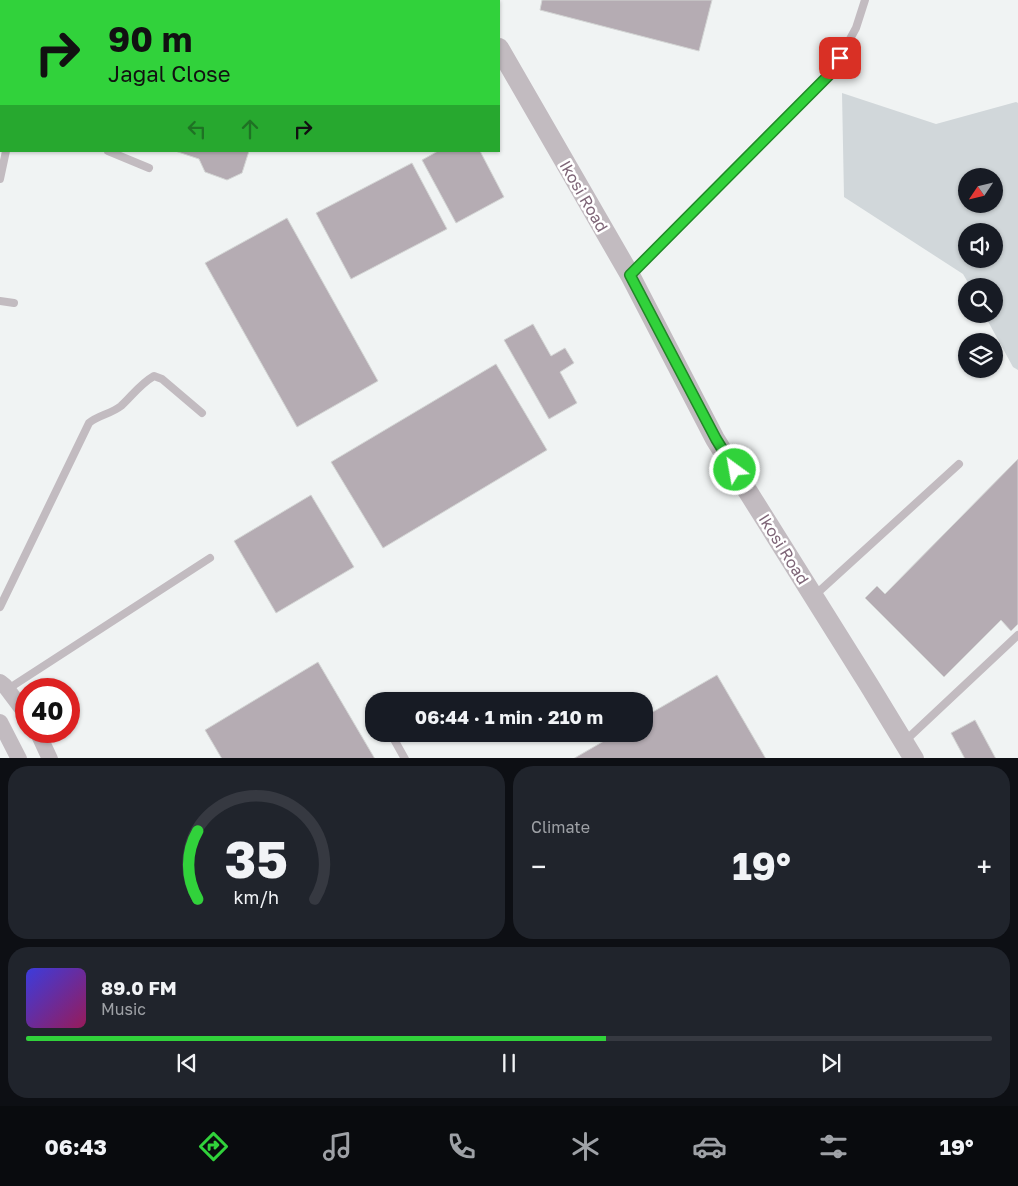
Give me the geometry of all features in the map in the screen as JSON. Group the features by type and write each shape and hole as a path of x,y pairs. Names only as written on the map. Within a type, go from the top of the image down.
{"street":[{"name":"Ikosi Road","path":"501,55 630,275 716,439 909,750"},
{"path":"4,686 15,700"},
{"path":"0,722 19,758"},
{"path":"42,743 50,758"}],"lane":[{"path":"630,275 832,72 856,28 865,0"},
{"path":"0,179 6,152"},
{"path":"110,152 149,168"},
{"path":"0,301 14,304"},
{"path":"0,607 89,423 120,406 146,380 154,376 162,379 202,413"},
{"path":"814,596 959,464"},
{"path":"4,686 210,558"},
{"path":"909,750 1018,635"},
{"path":"396,742 405,758"}],"shaded area":[{"path":"842,93 936,124 1018,103 1018,370 1013,367 1003,349 1003,333 994,333 989,323 1003,323 1003,278 965,278 963,274 844,197"}],"building":[{"path":"542,0 712,0 699,51 540,10"},
{"path":"178,152 249,152 242,173 227,180 205,172 199,159"},
{"path":"436,152 481,152 504,197 456,223 422,160"},
{"path":"412,163 447,229 351,279 316,213"},
{"path":"287,218 378,381 297,427 205,263"},
{"path":"533,324 551,356 565,348 574,363 560,372 577,403 549,419 504,340"},
{"path":"496,364 547,450 383,548 331,462"},
{"path":"1018,459 1018,624 1011,631 1001,620 944,677 865,598 877,586 885,594"},
{"path":"311,495 354,567 276,613 234,541"},
{"path":"318,662 374,758 221,758 205,730"},
{"path":"717,675 765,758 575,758 602,742 653,742 653,712"},
{"path":"975,720 995,758 964,758 951,733"}],"route":[{"path":"735,470 716,439 630,275 832,72 840,58"}]}
